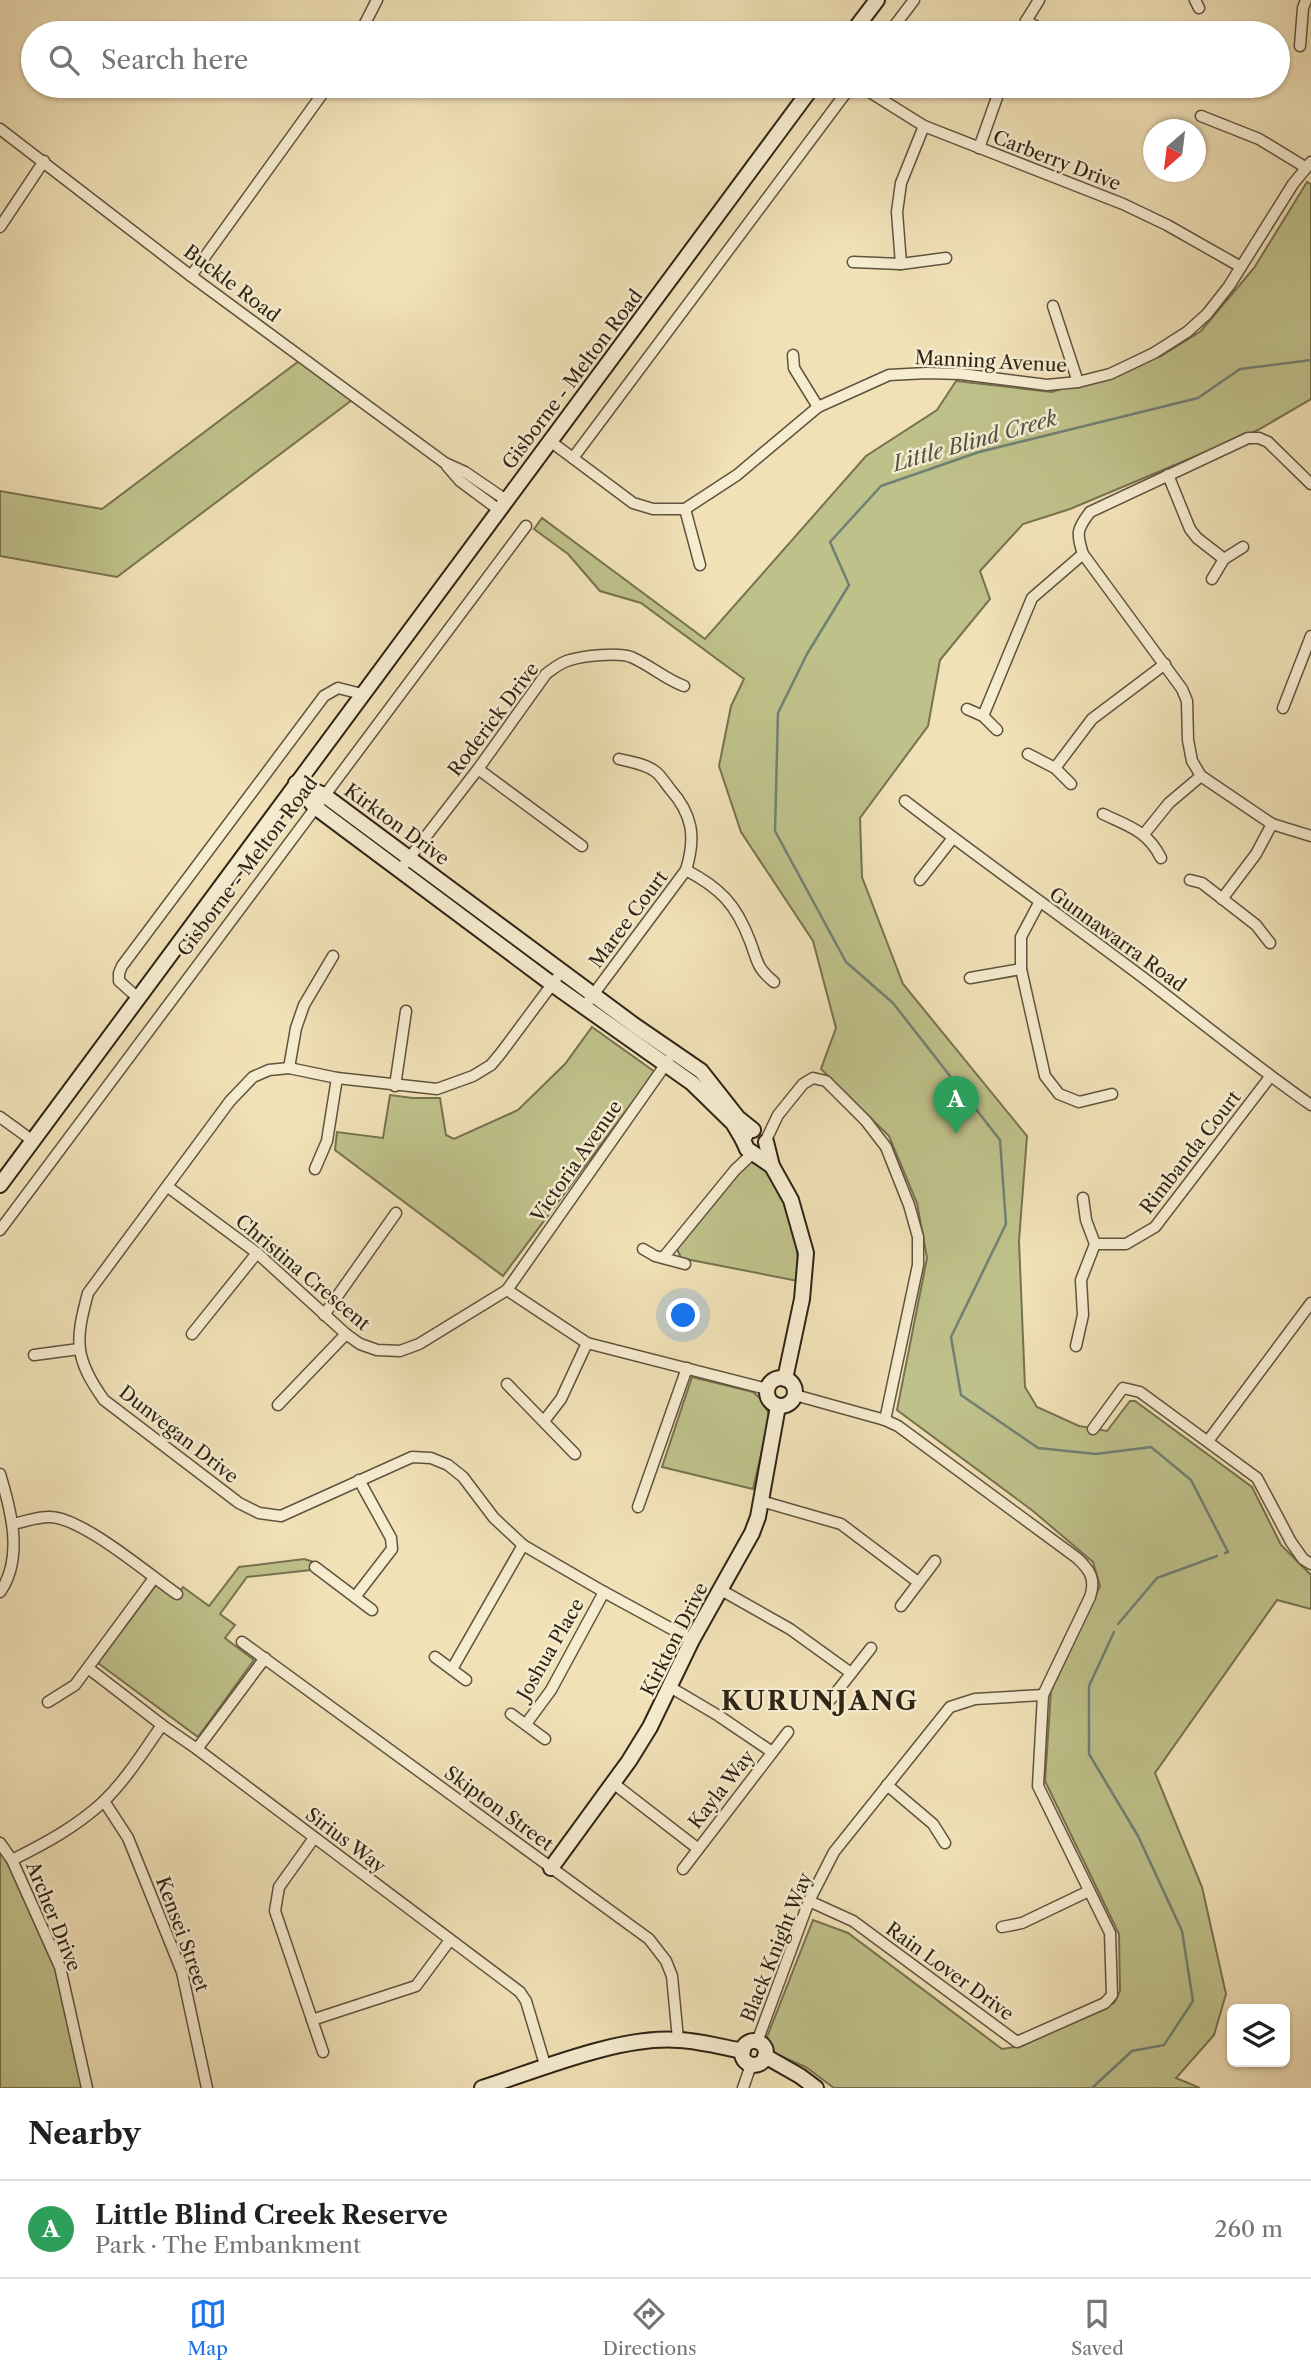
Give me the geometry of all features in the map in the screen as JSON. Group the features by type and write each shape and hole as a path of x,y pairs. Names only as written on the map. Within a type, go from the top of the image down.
{"street":[{"path":"366,21 377,0"},
{"path":"861,21 877,0"},
{"path":"898,21 914,0"},
{"path":"1026,21 1039,0"},
{"path":"1300,46 1306,0"},
{"path":"191,275 319,98"},
{"name":"Gisborne - Melton Road","path":"0,1185 804,98"},
{"path":"573,458 841,98"},
{"name":"Carberry Drive","path":"879,98 924,126 1123,204 1167,225 1241,267"},
{"path":"979,148 997,98"},
{"path":"1201,116 1259,139 1308,165"},
{"path":"901,264 897,212 901,183 924,126"},
{"name":"Buckle Road","path":"0,130 444,463 465,472 503,505"},
{"path":"0,227 44,161"},
{"name":"Manning Avenue","path":"685,509 737,475 818,407 889,375 961,374 1047,385 1078,382 1110,374 1154,353 1187,332 1207,314 1229,286 1308,165"},
{"path":"853,262 901,264 946,258"},
{"path":"1053,306 1078,382"},
{"path":"793,355 794,368 818,407"},
{"path":"1311,484 1264,440 1242,439 1090,512 1081,523 1077,536 1083,554 1182,689 1187,701 1188,740 1192,761 1201,776 1272,824 1311,836"},
{"path":"550,441 633,503 653,509 685,509 700,565"},
{"path":"1168,475 1190,528 1197,538 1224,559"},
{"name":"Gisborne - Melton Road","path":"0,1230 526,526"},
{"path":"1212,579 1224,559 1243,547"},
{"path":"983,716 1032,598 1083,554"},
{"path":"1283,708 1311,636"},
{"name":"Roderick Drive","path":"400,870 478,769 546,674 572,659 619,654 631,657 684,686"},
{"path":"1055,768 1092,719 1165,664"},
{"name":"Gisborne - Melton Road","path":"138,998 119,981 121,966 324,696 338,688 362,694"},
{"path":"967,709 983,716 997,730"},
{"path":"1028,754 1055,768 1070,784"},
{"name":"Maree Court","path":"584,1007 686,870 691,853 691,826 683,804 656,772 619,760"},
{"path":"478,769 582,846"},
{"path":"1144,834 1169,803 1201,776"},
{"name":"Kirkton Drive","path":"296,783 400,870 552,984 692,1083 754,1142"},
{"name":"Kirkton Drive","path":"320,801 410,857 593,995 701,1072 772,1166 791,1200 806,1253 802,1299 785,1379"},
{"name":"Gunnawarra Road","path":"905,801 1156,988 1270,1077 1311,1105"},
{"path":"1103,814 1144,834 1161,858"},
{"path":"1222,899 1256,854 1272,824"},
{"path":"920,880 953,838"},
{"path":"686,870 704,880 732,904 750,940 759,970 774,982"},
{"path":"1190,880 1202,883 1256,925 1270,943"},
{"path":"1039,903 1021,937 1021,969 1045,1076 1059,1094 1079,1102 1112,1094"},
{"path":"289,1068 296,1028 304,1005 333,956"},
{"path":"970,978 1021,969"},
{"name":"Dunvegan Drive","path":"561,971 491,1065 473,1076 437,1089 337,1078 289,1068 268,1070 253,1077 230,1101 88,1293 79,1328 79,1349 89,1378 104,1400 239,1503 260,1513 281,1516 411,1457 431,1458 448,1465 463,1477 494,1518 523,1545 692,1640"},
{"path":"394,1086 406,1011"},
{"name":"Victoria Avenue","path":"507,1290 674,1052"},
{"name":"Rimbanda Court","path":"1095,1244 1126,1244 1155,1227 1270,1077"},
{"path":"315,1168 327,1141 337,1078"},
{"path":"663,1258 735,1170 754,1142 807,1080 813,1078 826,1081 866,1121 886,1147 909,1205 918,1237 918,1265 886,1420 794,1395"},
{"path":"0,1117 33,1141"},
{"name":"Christina Crescent","path":"168,1187 257,1253 346,1334 369,1347 400,1351 419,1344 507,1290"},
{"path":"1076,1346 1083,1315 1081,1280 1095,1244 1086,1220 1083,1198"},
{"path":"324,1315 396,1213"},
{"path":"643,1249 685,1264"},
{"path":"192,1334 257,1253"},
{"path":"507,1290 587,1343 767,1389"},
{"path":"1208,1441 1311,1303"},
{"path":"278,1405 346,1334"},
{"path":"544,1421 561,1399 587,1343"},
{"path":"34,1355 79,1349"},
{"path":"639,1507 687,1368"},
{"path":"785,1379 792,1383 794,1395 790,1403 778,1406 769,1400 767,1389 774,1380 785,1379"},
{"path":"507,1384 575,1454"},
{"path":"1093,1429 1123,1388 1140,1392 1257,1478 1291,1542 1303,1559 1311,1564"},
{"name":"Kirkton Drive","path":"551,1868 650,1727 692,1640 752,1533 761,1501 778,1406"},
{"name":"Rain Lover Drive","path":"809,1900 853,1921 1017,2042 1105,2003 1112,1995 1110,1933 1038,1786 1043,1695 1090,1597 1094,1587 1093,1577 1077,1558 898,1426 886,1420"},
{"path":"0,1474 13,1524 13,1554 6,1584 0,1592"},
{"path":"355,1597 392,1549 391,1538 359,1480"},
{"path":"761,1501 841,1524 918,1582"},
{"path":"13,1524 50,1517 72,1522 177,1594"},
{"path":"452,1669 523,1545"},
{"path":"901,1606 935,1561"},
{"path":"315,1567 372,1610"},
{"path":"48,1702 75,1685 154,1578"},
{"path":"721,1590 790,1629 851,1673"},
{"name":"Joshua Place","path":"526,1724 551,1690 604,1592"},
{"name":"Skipton Street","path":"242,1642 649,1940 666,1961 672,1976 678,2039"},
{"path":"831,1699 870,1648"},
{"path":"435,1657 466,1680"},
{"path":"197,1749 265,1658"},
{"name":"Sirius Way","path":"88,1668 520,1992 526,2001 547,2068"},
{"name":"Kayla Way","path":"670,1687 772,1752"},
{"name":"Black Knight Way","path":"757,2042 809,1900 834,1852 950,1707 975,1699 1043,1695"},
{"name":"Joshua Place","path":"511,1714 545,1738"},
{"path":"12,1860 68,1829 103,1801 127,1775 162,1725"},
{"name":"Kayla Way","path":"683,1868 788,1732"},
{"name":"Kayla Way","path":"613,1783 697,1848"},
{"path":"887,1785 933,1824 945,1843"},
{"name":"Kensei Street","path":"103,1801 128,1838 182,1972 207,2088"},
{"path":"314,1838 279,1888 275,1911 323,2052"},
{"name":"Archer Drive","path":"0,1843 12,1860 60,1967 87,2088"},
{"path":"1002,1927 1022,1923 1089,1891"},
{"path":"312,2020 416,1986 450,1940"},
{"path":"482,2088 628,2043 678,2039 743,2050"},
{"path":"757,2042 763,2046 765,2056 762,2062 751,2065 745,2061 743,2050 747,2044 757,2042"},
{"path":"765,2056 816,2088"},
{"path":"743,2088 751,2065"}],"green space":[{"path":"1307,182 1311,184 1311,399 1258,430 1070,509 1023,524 980,571 990,599 940,660 928,726 860,818 862,877 903,984 1027,1136 1019,1241 1025,1387 1037,1407 1079,1426 1107,1431 1130,1401 1135,1401 1252,1487 1281,1545 1311,1575 1311,1609 1277,1600 1155,1773 1202,1887 1226,1994 1214,2035 1176,2078 1200,2088 834,2088 806,2067 774,2053 767,2037 813,1920 848,1933 1002,2049 1021,2046 1114,2003 1120,1991 1119,1934 1045,1781 1051,1691 1100,1586 1093,1562 1033,1511 897,1410 927,1258 917,1203 889,1136 821,1069 836,1028 813,941 741,832 719,766 731,706 744,679 641,603 600,591 568,554 534,529 542,518 705,639 866,456 937,410 956,381 1052,392 1161,356 1201,331 1254,268"},
{"path":"303,358 356,397 117,577 0,556 0,491 102,509"},
{"path":"592,1027 655,1072 503,1276 335,1150 337,1132 383,1138 390,1095 440,1098 446,1135 454,1139 518,1110 565,1064"},
{"path":"755,1159 776,1185 789,1216 797,1248 798,1281 681,1258 677,1249 740,1172"},
{"path":"692,1377 753,1392 762,1400 770,1416 753,1489 662,1467"},
{"path":"304,1559 317,1563 311,1570 247,1577 220,1614 235,1625 225,1638 254,1660 198,1737 98,1663 157,1584 174,1598 183,1587 209,1606 239,1567"},
{"path":"0,1847 9,1860 58,1967 86,2088 0,2088"}],"waterway":[{"name":"Little Blind Creek","path":"1225,1553 1228,1552 1191,1480 1151,1447 1096,1454 1038,1448 961,1395 951,1337 1006,1224 1000,1140 893,1003 846,962 775,831 778,713 807,654 849,585 830,542 881,486 979,452 1198,398 1240,369 1311,360"},
{"name":"Little Blind Creek","path":"1118,1624 1157,1578 1217,1556"},
{"name":"Little Blind Creek","path":"1092,2088 1132,2051 1164,2045 1193,2001 1182,1931 1138,1836 1089,1754 1089,1686 1114,1632"}],"place":[{"name":"Little Blind Creek Reserve","path":"956,1134"}],"district":[{"name":"KURUNJANG","path":"820,1701"}]}
